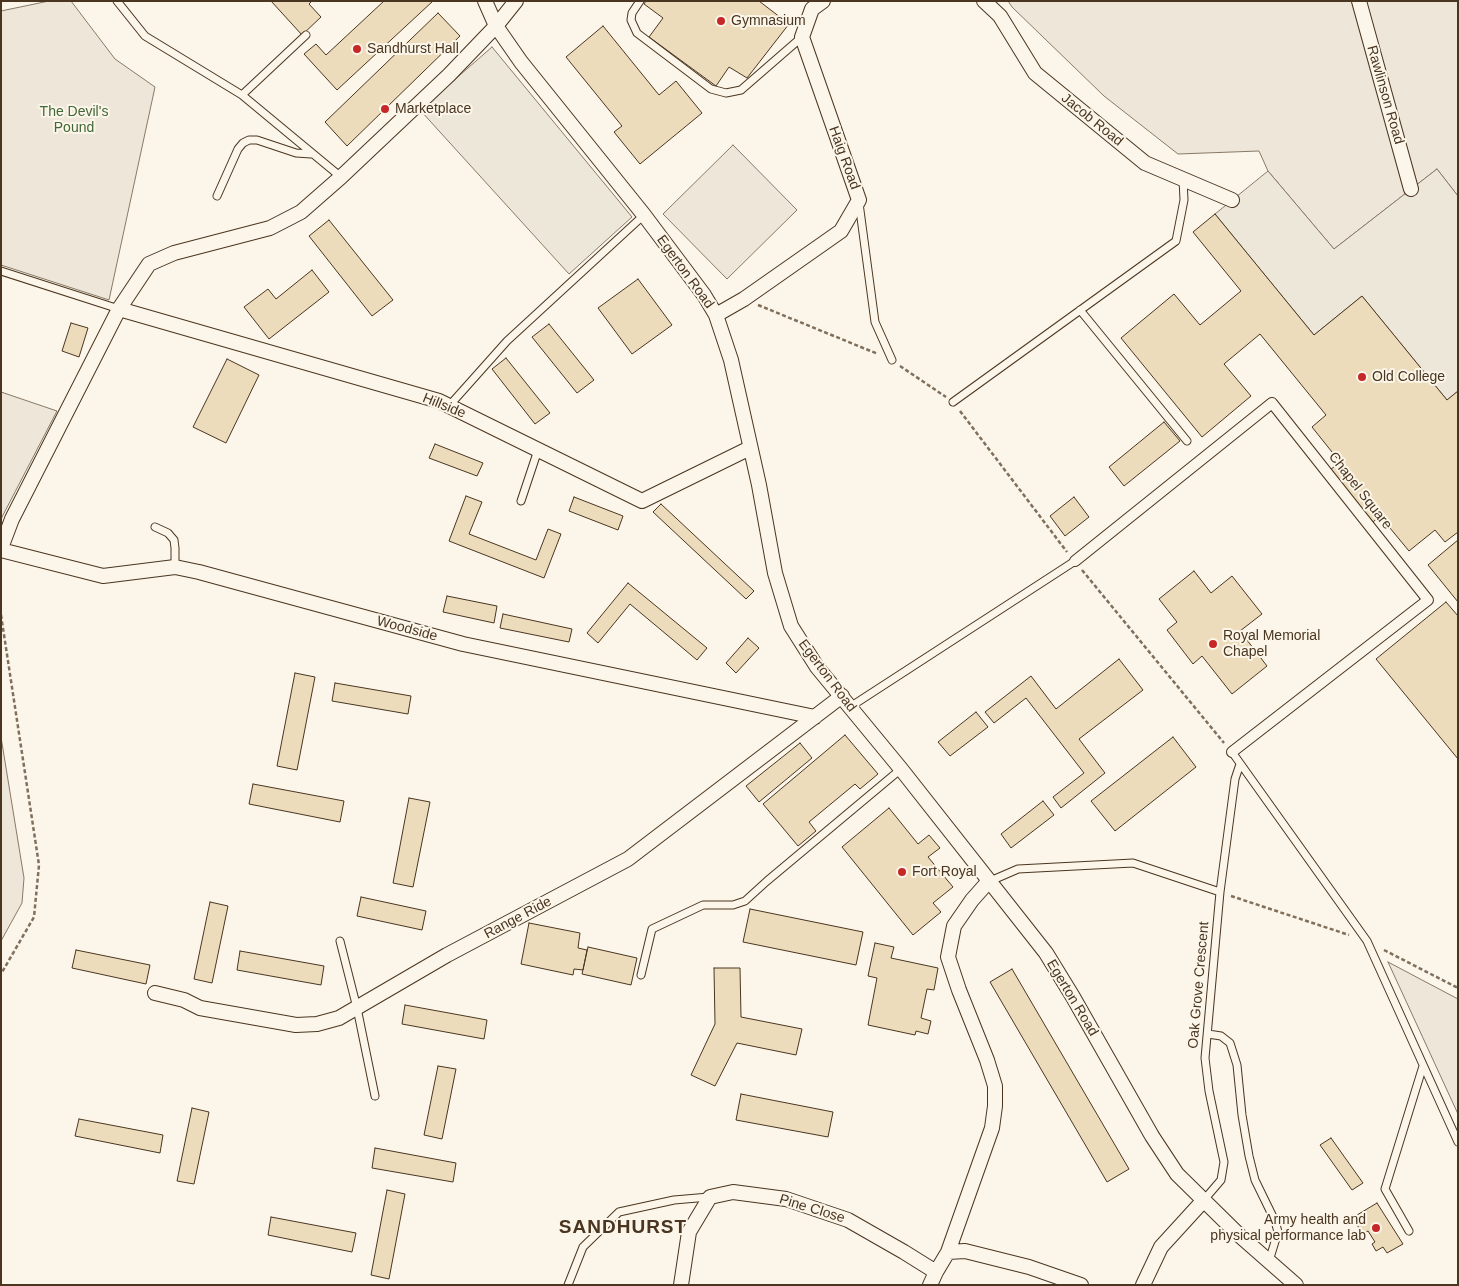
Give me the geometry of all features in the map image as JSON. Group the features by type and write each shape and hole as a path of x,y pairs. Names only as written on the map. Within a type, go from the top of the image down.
{"street":[{"name":"Egerton Road","path":"484,1 496,26 521,62 644,215 704,295 716,315 731,360 775,573 791,626 817,667 901,769 988,882 1046,953 1152,1136 1177,1174 1203,1201 1296,1285"},
{"path":"1,549 12,519 119,308 149,264 174,253 270,228 302,212 449,75 496,26 516,1"},
{"name":"Jacob Road","path":"984,1 1000,16 1035,73 1145,163 1232,200"},
{"name":"Rawlinson Road","path":"1359,1 1412,189"},
{"path":"802,37 812,4"},
{"name":"Haig Road","path":"716,315 744,299 841,231 859,200 802,37"},
{"name":"Hillside","path":"119,308 439,401 642,501 750,448"},
{"name":"Chapel Square","path":"1075,561 1272,404 1428,600 1232,752"},
{"name":"Woodside","path":"1,549 103,576 175,567 462,644 815,717"},
{"name":"Range Ride","path":"155,994 184,1000 200,1008 296,1025 317,1024 339,1018 447,955 628,859 815,717 846,701"},
{"name":"Pine Close","path":"710,1197 733,1192 786,1199 848,1220 904,1252 933,1278 948,1252 992,1128 995,1086 948,957 954,926 972,900 988,882"},
{"path":"681,1284 690,1232 710,1197"},
{"path":"1143,1285 1161,1247 1203,1201"},
{"path":"948,1252 965,1251 974,1253 1028,1267 1081,1285"}],"lane":[{"path":"117,1 145,36 242,95 341,177"},
{"path":"640,1 632,13 633,29 711,89 726,93 741,90 802,37"},
{"path":"242,95 306,35"},
{"path":"217,196 238,149 249,140 257,140 296,153 311,154"},
{"path":"953,402 1176,241 1184,200 1183,179"},
{"path":"859,200 875,322 892,360"},
{"path":"449,406 507,341 644,215"},
{"path":"1,271 119,308"},
{"path":"1080,310 1187,441"},
{"path":"521,501 538,450"},
{"path":"155,527 168,533 174,540 175,567"},
{"path":"846,701 1075,561"},
{"path":"1232,752 1367,941 1458,1142"},
{"name":"Oak Grove Crescent","path":"1203,1201 1221,1180 1224,1162 1209,1091 1206,1058 1220,892 1235,779 1240,764"},
{"path":"641,976 652,928 703,905 733,905 745,901 767,880 901,769"},
{"path":"988,882 1018,869 1134,863 1220,892"},
{"path":"340,940 357,1008 375,1096"},
{"path":"1208,1034 1221,1036 1230,1043 1237,1065 1242,1115 1249,1156 1255,1180 1275,1221 1278,1232 1269,1261"},
{"path":"1409,1231 1385,1189 1423,1066"},
{"path":"568,1285 583,1247 619,1212 674,1200 710,1197"}],"path":[{"path":"744,299 892,360 953,402 1075,561 1232,752"},
{"path":"1,615 39,866 34,917 1,974"},
{"path":"1220,892 1367,941 1458,988"}],"green space":[{"name":"The Devil's Pound","path":"49,1 71,1 115,59 155,87 109,300 1,265 1,11"},
{"path":"1008,1 1458,1 1458,196 1437,169 1334,249 1268,171 1259,151 1178,154 1104,96"},
{"path":"733,145 797,210 727,279 663,214"},
{"path":"1,392 57,411 1,519"},
{"path":"1,737 24,878 22,903 1,941"},
{"path":"1388,962 1458,999 1458,1114"}],"shaded area":[{"path":"492,47 632,217 569,274 420,110"},
{"path":"1437,169 1458,196 1458,391 1447,400 1362,296 1314,335 1215,214 1268,171 1334,249"}],"building":[{"path":"271,1 312,1 309,4 321,17 302,35"},
{"name":"Sandhurst Hall","path":"384,1 433,1 337,90 304,54 316,44 326,55"},
{"path":"646,1 759,1 789,24 747,78 729,67 716,86 649,37 663,18 644,4"},
{"path":"438,13 460,36 347,146 325,122"},
{"path":"603,26 659,95 676,81 702,113 640,164 614,132 622,126 566,57"},
{"name":"Old College","path":"1215,214 1314,335 1362,296 1447,400 1458,391 1458,532 1445,542 1435,530 1409,551 1380,516 1373,522 1330,470 1340,462 1312,427 1326,415 1260,334 1224,364 1251,396 1202,437 1121,338 1174,294 1200,325 1241,291 1193,232"},
{"path":"329,220 393,300 372,316 309,236"},
{"path":"312,270 329,292 269,339 244,307 268,289 276,299"},
{"path":"638,279 672,325 632,354 598,308"},
{"path":"71,323 88,328 79,357 62,351"},
{"path":"549,324 594,380 577,393 532,337"},
{"path":"506,358 550,413 535,424 492,369"},
{"path":"227,359 259,375 226,443 193,427"},
{"path":"1164,422 1180,441 1124,486 1109,467"},
{"path":"435,444 483,463 477,476 429,458"},
{"path":"466,496 482,502 469,534 536,560 548,529 561,534 544,578 449,541"},
{"path":"574,497 623,516 618,530 569,511"},
{"path":"1074,497 1089,517 1065,536 1050,516"},
{"path":"661,504 754,591 746,599 653,512"},
{"path":"1458,540 1458,602 1428,565"},
{"name":"Royal Memorial Chapel","path":"1194,571 1211,593 1232,576 1262,614 1240,631 1267,666 1232,694 1202,656 1193,664 1167,630 1177,622 1159,599"},
{"path":"628,583 707,648 697,660 630,604 598,643 587,633"},
{"path":"447,596 497,606 494,623 443,612"},
{"path":"1446,602 1458,616 1458,759 1376,659"},
{"path":"503,614 572,629 569,642 500,628"},
{"path":"748,638 759,648 736,673 726,663"},
{"path":"1119,659 1143,690 1079,739 1105,773 1061,808 1053,797 1084,773 1026,698 994,723 985,712 1031,676 1056,709"},
{"path":"295,673 315,677 297,770 277,766"},
{"path":"335,683 411,696 408,714 332,701"},
{"path":"976,712 988,727 950,756 938,742"},
{"path":"845,735 878,774 860,789 855,784 809,822 816,831 798,846 763,804"},
{"path":"1173,737 1196,767 1115,831 1091,801"},
{"path":"800,743 812,758 759,802 746,786"},
{"path":"253,784 344,801 340,822 249,804"},
{"path":"409,798 430,802 413,887 393,883"},
{"path":"1043,801 1054,815 1011,848 1001,834"},
{"name":"Fort Royal","path":"889,808 918,844 929,835 940,848 928,857 953,887 933,903 941,912 913,935 842,847"},
{"path":"361,897 426,911 422,930 357,916"},
{"path":"210,902 228,906 212,983 194,979"},
{"path":"750,909 863,932 856,965 743,942"},
{"path":"529,923 580,933 578,948 587,950 583,970 574,969 573,975 521,964"},
{"path":"875,943 894,947 891,958 938,968 934,990 927,989 921,1018 931,1021 928,1034 916,1031 915,1035 868,1025 877,978 868,976"},
{"path":"588,947 637,958 631,985 582,974"},
{"path":"76,950 150,965 146,984 72,968"},
{"path":"240,951 324,966 321,985 237,970"},
{"path":"714,968 740,968 741,1017 802,1029 796,1055 737,1043 715,1086 691,1075 715,1024"},
{"path":"1012,969 1129,1169 1107,1182 990,982"},
{"path":"405,1005 487,1020 484,1039 402,1024"},
{"path":"438,1066 456,1069 442,1139 424,1135"},
{"path":"741,1094 833,1112 828,1137 736,1120"},
{"path":"192,1108 209,1112 194,1184 177,1181"},
{"path":"79,1119 163,1135 160,1153 75,1136"},
{"path":"1331,1138 1363,1183 1352,1190 1320,1145"},
{"path":"375,1148 456,1163 453,1182 372,1168"},
{"path":"387,1190 405,1194 389,1279 371,1275"},
{"name":"Army health and physical performance lab","path":"1377,1203 1403,1244 1387,1253 1383,1247 1376,1251 1372,1244 1375,1242 1368,1231 1363,1234 1357,1225 1362,1222 1357,1215"},
{"path":"271,1217 356,1233 352,1252 268,1235"}],"place":[{"name":"Gymnasium","path":"721,21"},
{"name":"Sandhurst Hall","path":"357,49"},
{"name":"Marketplace","path":"385,109"},
{"name":"Old College","path":"1362,377"},
{"name":"Royal Memorial Chapel","path":"1213,644"},
{"name":"Fort Royal","path":"902,872"},
{"name":"Army health and physical performance lab","path":"1376,1228"}],"district":[{"name":"SANDHURST","path":"623,1228"}]}
